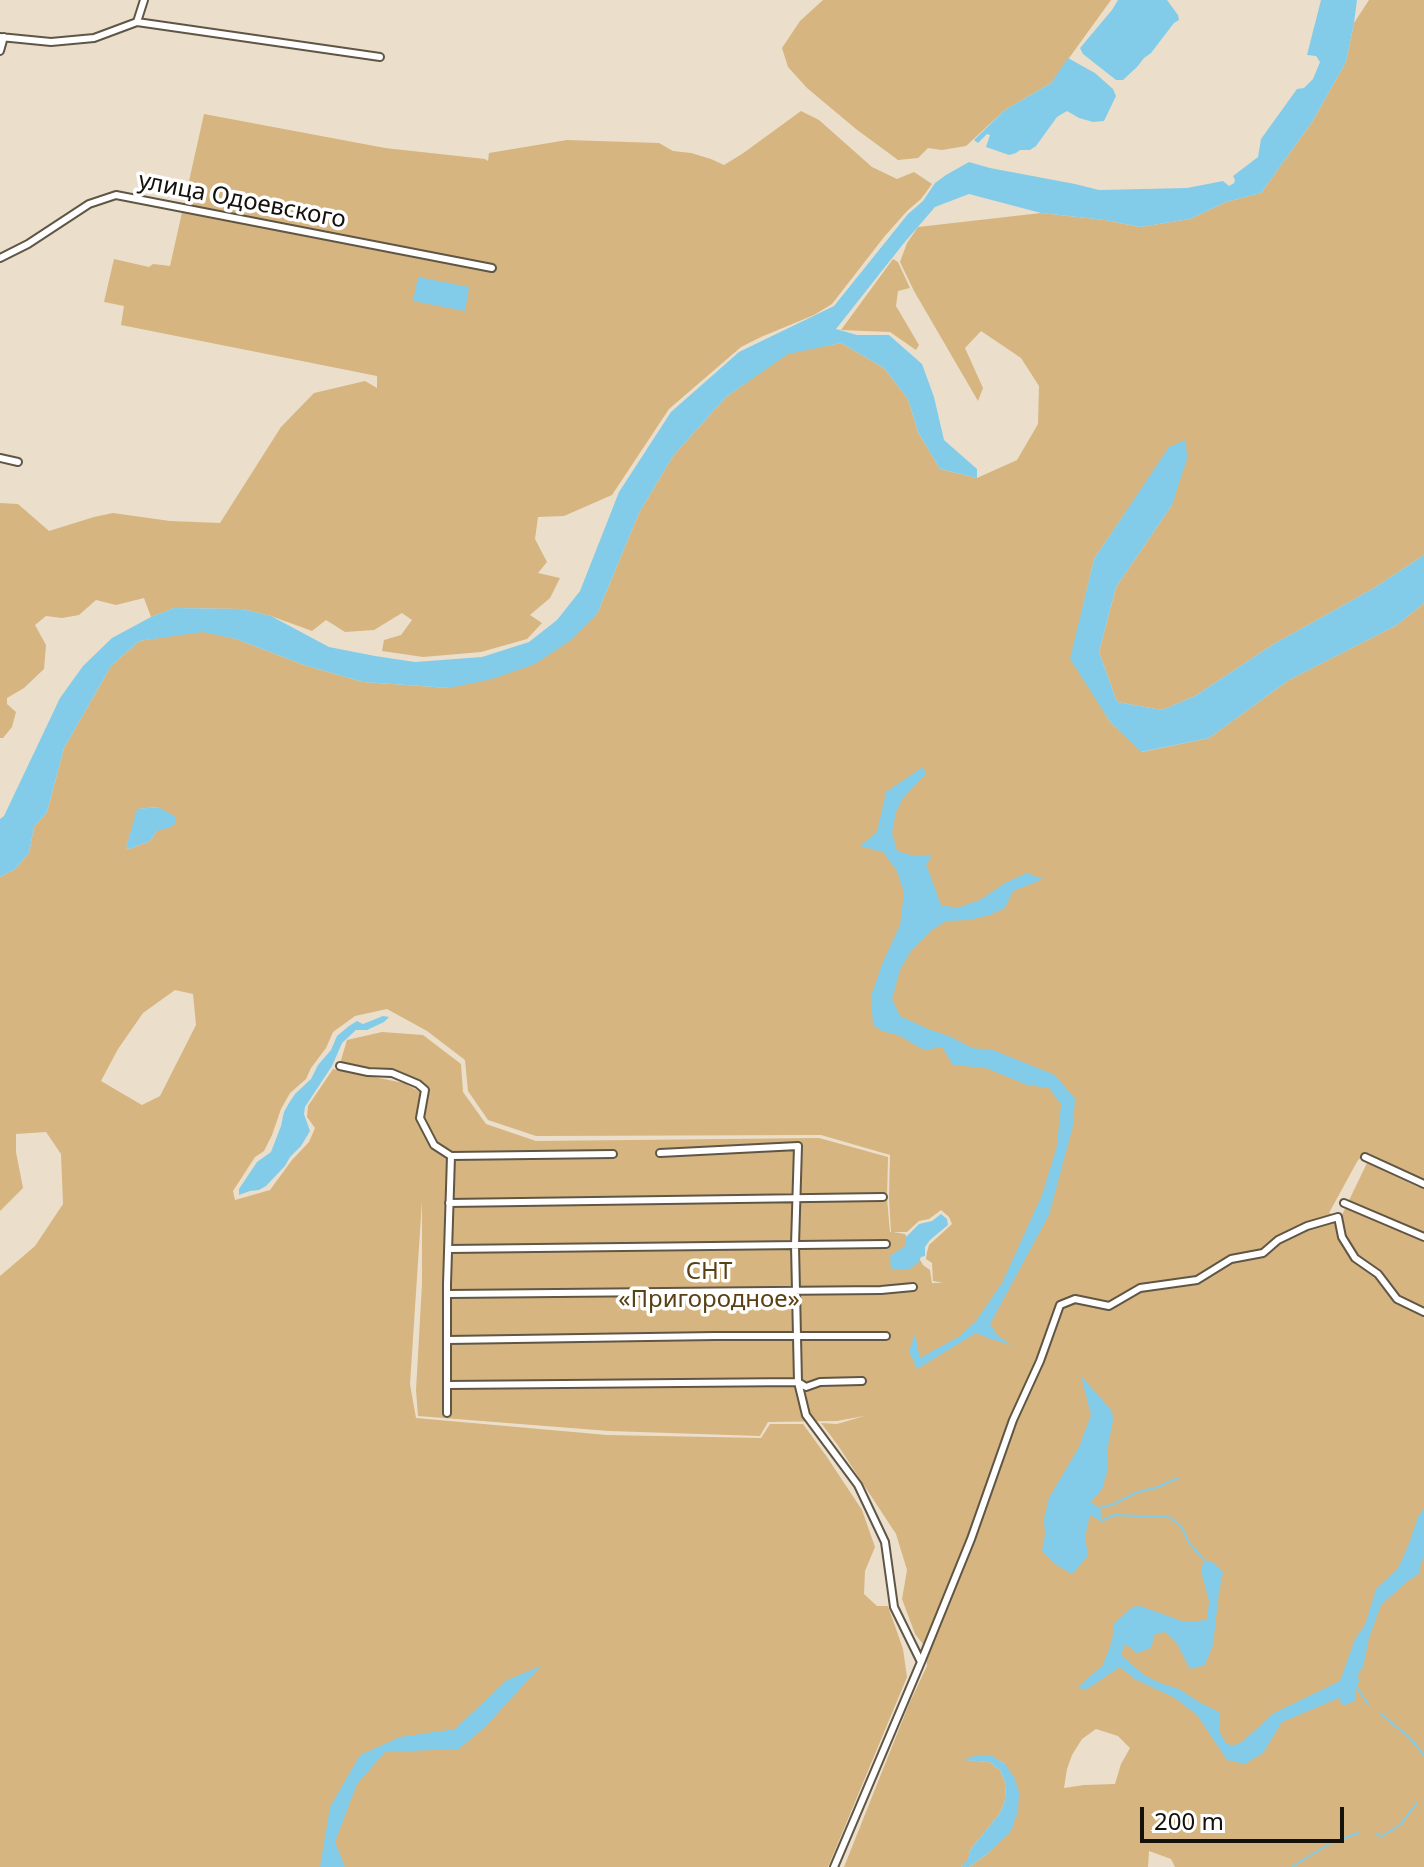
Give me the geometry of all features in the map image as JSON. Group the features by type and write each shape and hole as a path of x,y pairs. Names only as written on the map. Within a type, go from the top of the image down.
{"street":[{"path":"137,22 144,0"},
{"path":"0,51 2,37 51,42 94,38 137,22 380,57"},
{"name":"улица Одоевского","path":"0,258 28,244 89,204 116,195 492,268"},
{"path":"0,458 18,462"},
{"path":"340,1066 392,1073 418,1084 425,1090 420,1118 434,1145 451,1156 613,1154"},
{"path":"660,1153 798,1146 795,1245 798,1382 806,1415 858,1485 885,1542 894,1607 921,1662"},
{"path":"447,1413 451,1156"},
{"path":"1365,1157 1424,1184"},
{"path":"449,1203 883,1197"},
{"path":"1344,1203 1424,1237"},
{"path":"834,1867 971,1539 1013,1420 1040,1361 1060,1305 1075,1299 1109,1306 1140,1288 1197,1280 1231,1259 1263,1253 1278,1240 1307,1226 1338,1217 1342,1237 1355,1258 1378,1274 1397,1299 1424,1312"},
{"path":"449,1249 886,1244"},
{"path":"448,1294 881,1290 913,1287"},
{"path":"448,1340 886,1336"},
{"path":"447,1385 798,1382 806,1387 820,1382 862,1381"}],"green space":[{"path":"823,0 1111,0 1051,83 1005,110 966,146 942,150 928,148 918,158 898,160 807,88 788,67 782,48 800,21"},
{"name":"СНТ «Пригородное»","path":"1369,0 1424,0 1424,555 1374,588 1272,645 1195,696 1162,710 1117,702 1099,652 1116,587 1172,505 1169,448 1094,559 1071,658 1111,723 1142,752 1209,738 1289,680 1397,625 1424,603 1424,1180 1368,1153 1358,1160 1329,1213 1341,1217 1367,1163 1418,1187 1424,1185 1424,1867 1175,1867 1171,1859 1149,1851 1148,1867 969,1867 1010,1831 1005,1764 991,1756 975,1756 966,1760 989,1762 1000,1770 1006,1784 1005,1800 1000,1813 970,1850 968,1860 961,1867 844,1867 927,1666 926,1648 915,1634 902,1599 907,1570 896,1534 821,1423 837,1424 864,1416 837,1421 768,1422 760,1436 609,1431 418,1416 416,1390 422,1284 422,1201 410,1384 416,1418 607,1435 761,1438 770,1424 803,1424 862,1510 875,1547 865,1571 864,1594 877,1606 888,1606 903,1649 907,1677 828,1867 0,1867 0,1276 35,1246 63,1204 61,1154 46,1132 16,1134 23,1188 0,1211 0,877 15,869 29,853 34,827 47,812 64,748 111,666 139,641 203,631 363,682 449,688 597,614 639,513 673,456 726,397 788,353 841,343 884,368 908,399 918,432 940,469 977,478 1017,460 1038,424 1039,386 1021,358 981,331 965,348 983,388 978,401 900,262 907,243 918,227 1041,213 1140,227 1190,219 1226,202 1261,193 1312,122 1346,62 1354,23","holes":["158,807 169,814 150,841 129,849 126,848 138,809","175,990 193,994 196,1025 160,1096 142,1105 101,1081 143,1013","387,1009 427,1031 465,1060 468,1091 488,1120 536,1136 821,1135 890,1155 891,1232 887,1198 888,1157 819,1138 536,1141 486,1124 463,1092 461,1064 423,1035 382,1032 347,1040 341,1060 344,1065 361,1069 395,1069 420,1081 427,1086 423,1117 422,1093 404,1083 333,1069 308,1106 307,1117 315,1128 309,1142 270,1190 235,1200 233,1191 255,1157 264,1151 290,1093 306,1079 333,1032 355,1016","941,1210 952,1224 929,1245 927,1252 926,1259 932,1263 933,1281 943,1283 932,1283 930,1270 923,1265 905,1234 893,1232 907,1232 919,1221 929,1219","1096,1729 1118,1736 1130,1748 1115,1784 1064,1788 1072,1755 1082,1739"]},
{"path":"801,111 819,120 872,167 897,179 914,172 932,184 884,237 832,304 741,347 669,409 612,495 564,516 538,517 535,539 547,562 538,573 560,578 550,598 530,615 542,623 527,639 481,652 423,657 382,651 384,640 401,635 412,620 402,613 374,630 345,632 326,620 312,631 242,609 174,608 151,617 144,598 116,605 96,600 79,615 62,618 46,616 35,625 46,645 44,669 24,688 7,698 7,704 16,712 12,727 0,738 0,503 18,504 49,531 113,513 170,521 220,523 281,427 314,393 365,381 377,388 377,376 121,325 124,306 104,302 114,259 149,267 153,264 170,266 204,114 385,148 488,161 489,153 567,140 659,143 673,151 691,153 724,165"},
{"path":"893,259 898,262 910,288 898,291 896,306 919,345 916,350 890,332 841,330"}],"water":[{"path":"1118,0 1167,0 1179,20 1123,80 1116,80 1083,54 1080,48"},
{"path":"1321,0 1357,0 1346,62 1312,122 1261,193 1226,202 1190,219 1140,227 1041,213 969,194 935,207 836,329 857,335 889,335 922,364 944,440 977,469 977,478 940,469 918,432 908,399 884,368 841,343 788,354 726,397 673,456 639,513 597,614 571,640 535,664 492,679 449,688 363,682 304,665 236,639 203,632 139,641 111,666 64,748 47,812 34,827 29,853 15,869 0,877 0,819 60,698 83,666 112,638 174,608 242,609 271,616 329,647 415,662 482,657 529,642 557,620 580,591 619,492 671,412 739,352 834,306 935,183 969,162 1099,190 1187,188 1223,181 1229,186 1234,183 1233,176 1258,157 1261,139 1297,89 1304,88 1313,79 1320,62 1316,56 1307,55"},
{"path":"1068,58 1095,73 1113,89 1116,96 1104,121 1093,122 1067,111 1057,117 1036,146 1009,155 986,147 990,135 987,134 978,143 974,140 1005,110 1051,83"},
{"path":"418,277 469,287 465,311 413,301"},
{"path":"1186,440 1187,459 1172,505 1116,587 1099,652 1117,702 1162,710 1195,696 1272,645 1374,588 1424,555 1424,603 1397,625 1289,680 1209,738 1141,752 1111,723 1070,659 1094,559 1169,447"},
{"path":"923,767 926,774 903,798 892,832 897,851 914,856 933,855 926,864 941,905 957,908 980,900 1027,873 1043,879 1013,891 1005,908 990,915 946,921 932,930 911,951 900,970 892,999 900,1016 972,1048 993,1050 1055,1075 1075,1099 1073,1126 1049,1215 990,1324 997,1335 1011,1345 976,1333 917,1369 909,1351 915,1334 920,1358 960,1336 976,1321 1002,1283 1042,1195 1057,1146 1061,1104 1049,1088 1027,1085 986,1068 953,1065 942,1047 924,1050 873,1025 871,996 900,925 904,893 897,871 883,852 860,846 877,832 886,792"},
{"path":"158,807 176,817 176,823 157,831 150,841 126,848 137,809"},
{"path":"383,1016 389,1017 367,1030 356,1030 342,1043 332,1066 305,1107 304,1114 310,1131 285,1166 266,1186 239,1195 239,1189 257,1162 271,1152 289,1103 311,1079 337,1036 357,1021 363,1024"},
{"path":"941,1214 948,1225 930,1240 925,1247 925,1256 908,1270 891,1269 890,1256 905,1246 905,1238 919,1224 932,1221"},
{"path":"1081,1376 1112,1411 1113,1421 1108,1469 1102,1489 1091,1502 1099,1508 1101,1521 1090,1515 1085,1536 1088,1556 1072,1574 1055,1564 1042,1551 1049,1498 1079,1447 1091,1415"},
{"path":"1424,1508 1424,1558 1419,1574 1381,1605 1363,1667 1358,1674 1356,1700 1343,1706 1339,1698 1282,1722 1263,1753 1245,1764 1227,1760 1197,1715 1175,1698 1135,1679 1120,1667 1087,1689 1077,1688 1103,1665 1112,1641 1114,1624 1132,1607 1140,1606 1185,1622 1207,1620 1209,1601 1201,1571 1204,1560 1214,1563 1223,1572 1213,1645 1205,1665 1190,1669 1176,1642 1165,1632 1155,1634 1151,1648 1137,1653 1125,1644 1121,1655 1144,1675 1179,1689 1219,1712 1220,1733 1226,1743 1232,1746 1242,1742 1274,1713 1340,1681 1355,1639 1365,1625 1376,1589 1398,1568"},
{"path":"541,1666 485,1727 459,1749 385,1752 357,1784 335,1842 345,1867 320,1867 330,1807 360,1755 400,1737 455,1729 507,1680"},
{"path":"992,1756 1005,1764 1015,1779 1019,1793 1018,1811 1011,1831 969,1867 961,1867 968,1859 970,1850 1000,1813 1005,1800 1006,1784 1000,1770 989,1762 962,1760"}],"waterway":[{"path":"1178,1478 1099,1508 1101,1521 1114,1515 1169,1517 1181,1526 1189,1543 1204,1560"},
{"path":"1356,1686 1368,1704"},
{"path":"1381,1714 1409,1737 1424,1755"},
{"path":"1377,1835 1382,1836 1400,1825 1417,1803"},
{"path":"1292,1867 1332,1842 1359,1833"}]}
